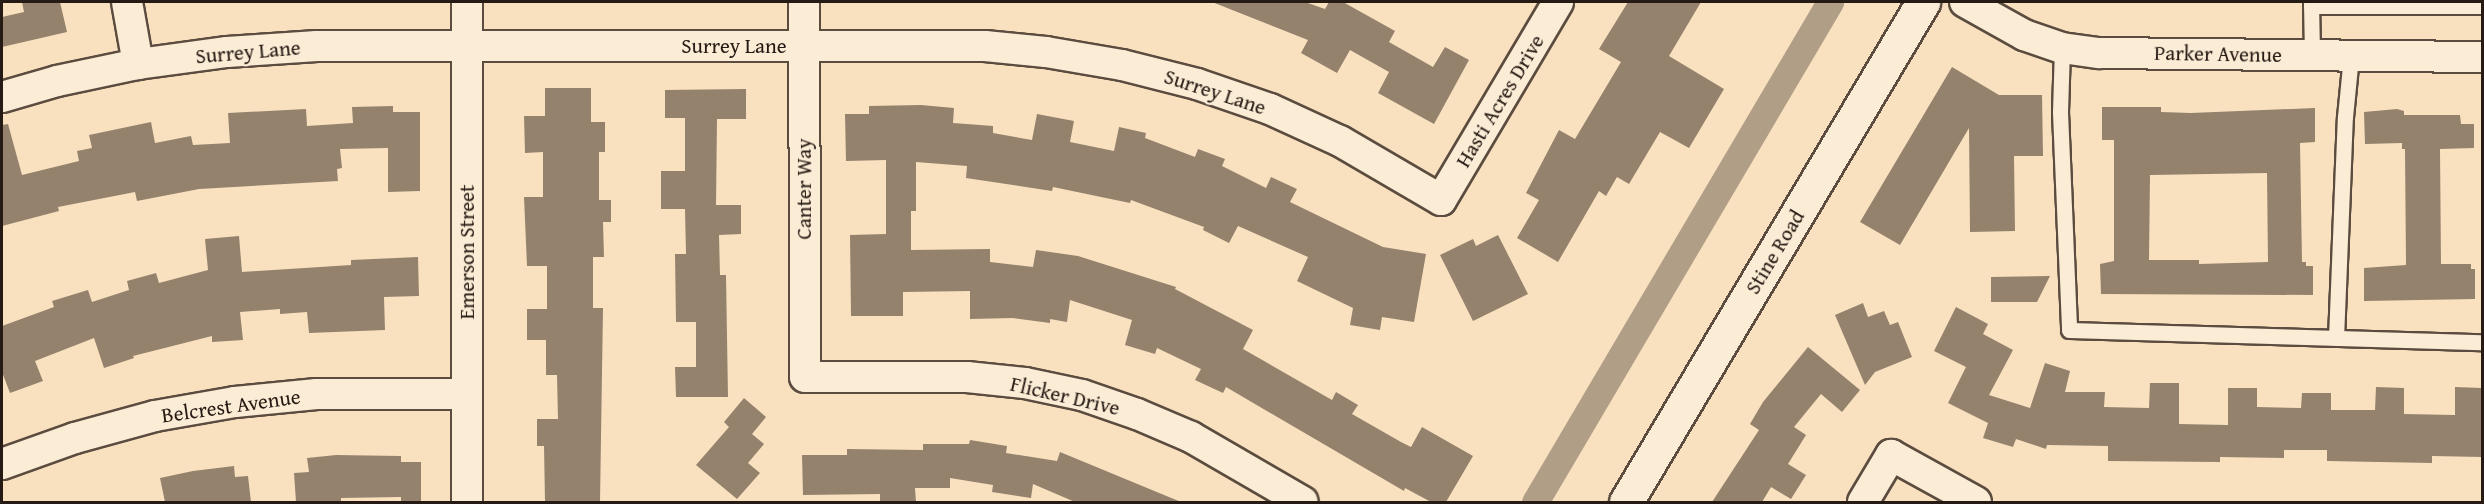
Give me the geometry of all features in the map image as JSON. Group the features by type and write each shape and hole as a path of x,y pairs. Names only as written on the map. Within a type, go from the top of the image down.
{"street":[{"path":"127,2 138,64"},
{"name":"Emerson Street","path":"467,2 467,502"},
{"name":"Canter Way","path":"804,2 805,377"},
{"name":"Hasti Acres Drive","path":"1441,200 1558,2"},
{"name":"Stine Road","path":"1626,502 1923,2"},
{"name":"Parker Avenue","path":"1965,2 2024,35 2062,48 2098,53 2482,57"},
{"name":"Surrey Lane","path":"2,97 57,81 138,64 227,52 317,46 985,46 1047,52 1122,65 1197,84 1270,110 1340,141 1441,200"},
{"name":"Flicker Drive","path":"805,377 967,377 1025,384 1082,395 1137,414 1191,437 1267,493 1304,502"},
{"name":"Belcrest Avenue","path":"2,464 75,438 154,416 235,402 317,394 467,394"},
{"path":"1863,502 1891,455 1976,502"}],"lane":[{"path":"2312,55 2311,4 2482,6"},
{"path":"2062,48 2060,112 2069,330 2482,342"},
{"path":"2336,338 2345,117 2351,56"}],"building":[{"path":"22,2 60,2 67,32 2,47 2,17 24,12"},
{"path":"1212,2 1305,2 1325,9 1329,2 1343,2 1395,31 1389,42 1433,67 1445,47 1469,60 1434,124 1378,93 1389,72 1350,50 1337,73 1301,53 1308,40"},
{"path":"1628,2 1701,2 1669,56 1724,89 1689,148 1660,132 1629,184 1617,177 1606,196 1599,191 1558,262 1517,238 1539,200 1526,193 1559,130 1575,139 1621,62 1599,49"},
{"path":"1952,67 1999,95 2042,95 2043,156 2014,156 2015,231 1970,232 1969,128 1900,245 1860,222"},
{"path":"545,88 591,88 591,122 605,122 605,152 599,152 599,200 611,200 611,222 603,222 604,257 593,257 593,308 603,308 600,502 545,502 544,446 537,446 537,419 558,419 557,375 546,375 546,340 527,340 527,309 547,309 547,266 527,266 524,197 543,197 543,152 525,153 524,116 545,116"},
{"path":"746,89 746,119 717,119 716,205 741,205 741,234 719,235 720,275 726,275 728,397 676,397 675,367 696,367 696,322 676,322 675,254 686,254 685,209 661,209 661,171 685,171 685,118 665,118 665,90"},
{"path":"921,105 954,108 953,123 993,126 993,133 1032,140 1037,114 1074,121 1070,142 1114,151 1119,127 1146,133 1145,138 1195,157 1198,149 1225,159 1222,166 1266,188 1271,177 1297,189 1290,202 1383,247 1426,254 1414,322 1382,317 1380,330 1350,325 1353,308 1297,281 1308,257 1238,226 1229,243 1203,230 1204,227 1131,200 1130,203 1053,187 1052,191 966,178 967,166 916,162 916,211 911,211 911,250 990,249 990,262 1033,267 1036,250 1078,256 1176,287 1175,289 1253,330 1243,349 1332,400 1336,392 1358,405 1352,414 1401,442 1411,447 1422,427 1473,456 1446,502 1431,502 1405,488 1404,491 1226,387 1223,393 1195,380 1201,369 1157,348 1155,354 1125,345 1132,320 1070,300 1067,322 1050,319 1050,323 1013,318 970,319 970,291 903,292 903,316 851,316 850,235 886,234 886,160 846,161 845,114 869,114 869,106"},
{"path":"393,106 393,112 420,112 420,191 388,192 388,148 340,149 342,168 337,169 338,181 199,189 137,201 135,192 58,207 59,211 2,226 2,125 8,124 22,175 79,161 77,151 92,148 89,135 151,122 155,143 191,136 193,145 230,143 228,113 306,109 307,126 353,123 352,107"},
{"path":"2102,107 2161,107 2161,112 2191,113 2315,108 2315,142 2300,143 2302,262 2306,262 2306,266 2313,266 2313,295 2101,294 2100,264 2114,261 2114,140 2102,140","holes":["2267,173 2268,262 2199,264 2199,260 2149,260 2150,175"]},
{"path":"2397,109 2404,111 2404,115 2460,115 2461,124 2474,124 2474,148 2440,149 2441,264 2471,264 2471,269 2475,269 2475,299 2364,301 2364,268 2406,265 2405,149 2402,149 2402,143 2365,144 2364,112"},
{"path":"1498,235 1528,294 1473,321 1440,255 1473,239 1476,246"},
{"path":"239,236 242,272 351,265 351,260 418,257 419,296 384,297 385,330 309,333 307,312 280,314 280,309 240,312 243,340 212,342 212,336 133,356 134,358 104,368 94,338 35,361 43,381 10,393 2,372 2,326 54,307 52,301 88,290 92,302 129,290 127,281 156,273 159,283 208,270 205,239"},
{"path":"2050,276 2037,302 1991,302 1991,277"},
{"path":"1863,303 1868,317 1884,311 1890,325 1898,322 1912,357 1875,372 1865,385 1835,315"},
{"path":"1956,307 1988,324 1983,334 2013,350 1989,395 2030,408 2045,363 2070,371 2065,392 2105,392 2104,407 2149,408 2150,383 2179,383 2179,424 2228,425 2228,388 2257,388 2257,407 2301,408 2302,393 2331,393 2331,410 2375,410 2376,387 2404,388 2404,414 2455,415 2455,387 2482,388 2482,457 2432,456 2432,463 2327,461 2327,450 2284,450 2284,458 2220,457 2220,462 2108,461 2108,446 2047,445 2046,449 2016,439 2013,447 1983,438 1988,423 1948,403 1966,367 1934,351"},
{"path":"1808,347 1860,390 1842,412 1821,394 1794,427 1806,435 1788,464 1806,475 1791,499 1771,487 1762,502 1712,502 1759,430 1750,424 1763,402"},
{"path":"744,398 766,417 752,434 764,444 748,463 760,473 737,499 696,465 729,427 724,422"},
{"path":"970,440 1007,446 1006,453 1057,461 1060,452 1181,502 1075,502 1033,484 1031,498 992,492 993,485 950,478 950,488 915,488 916,502 880,502 880,494 803,495 802,455 847,455 847,449 923,450 923,444 969,444"},
{"path":"336,455 401,456 401,462 421,462 421,502 401,502 401,497 341,498 341,502 296,502 294,473 309,472 307,458"},
{"path":"234,466 235,477 248,476 251,502 165,502 160,478"}],"waterway":[{"path":"1535,502 1830,2"}]}
